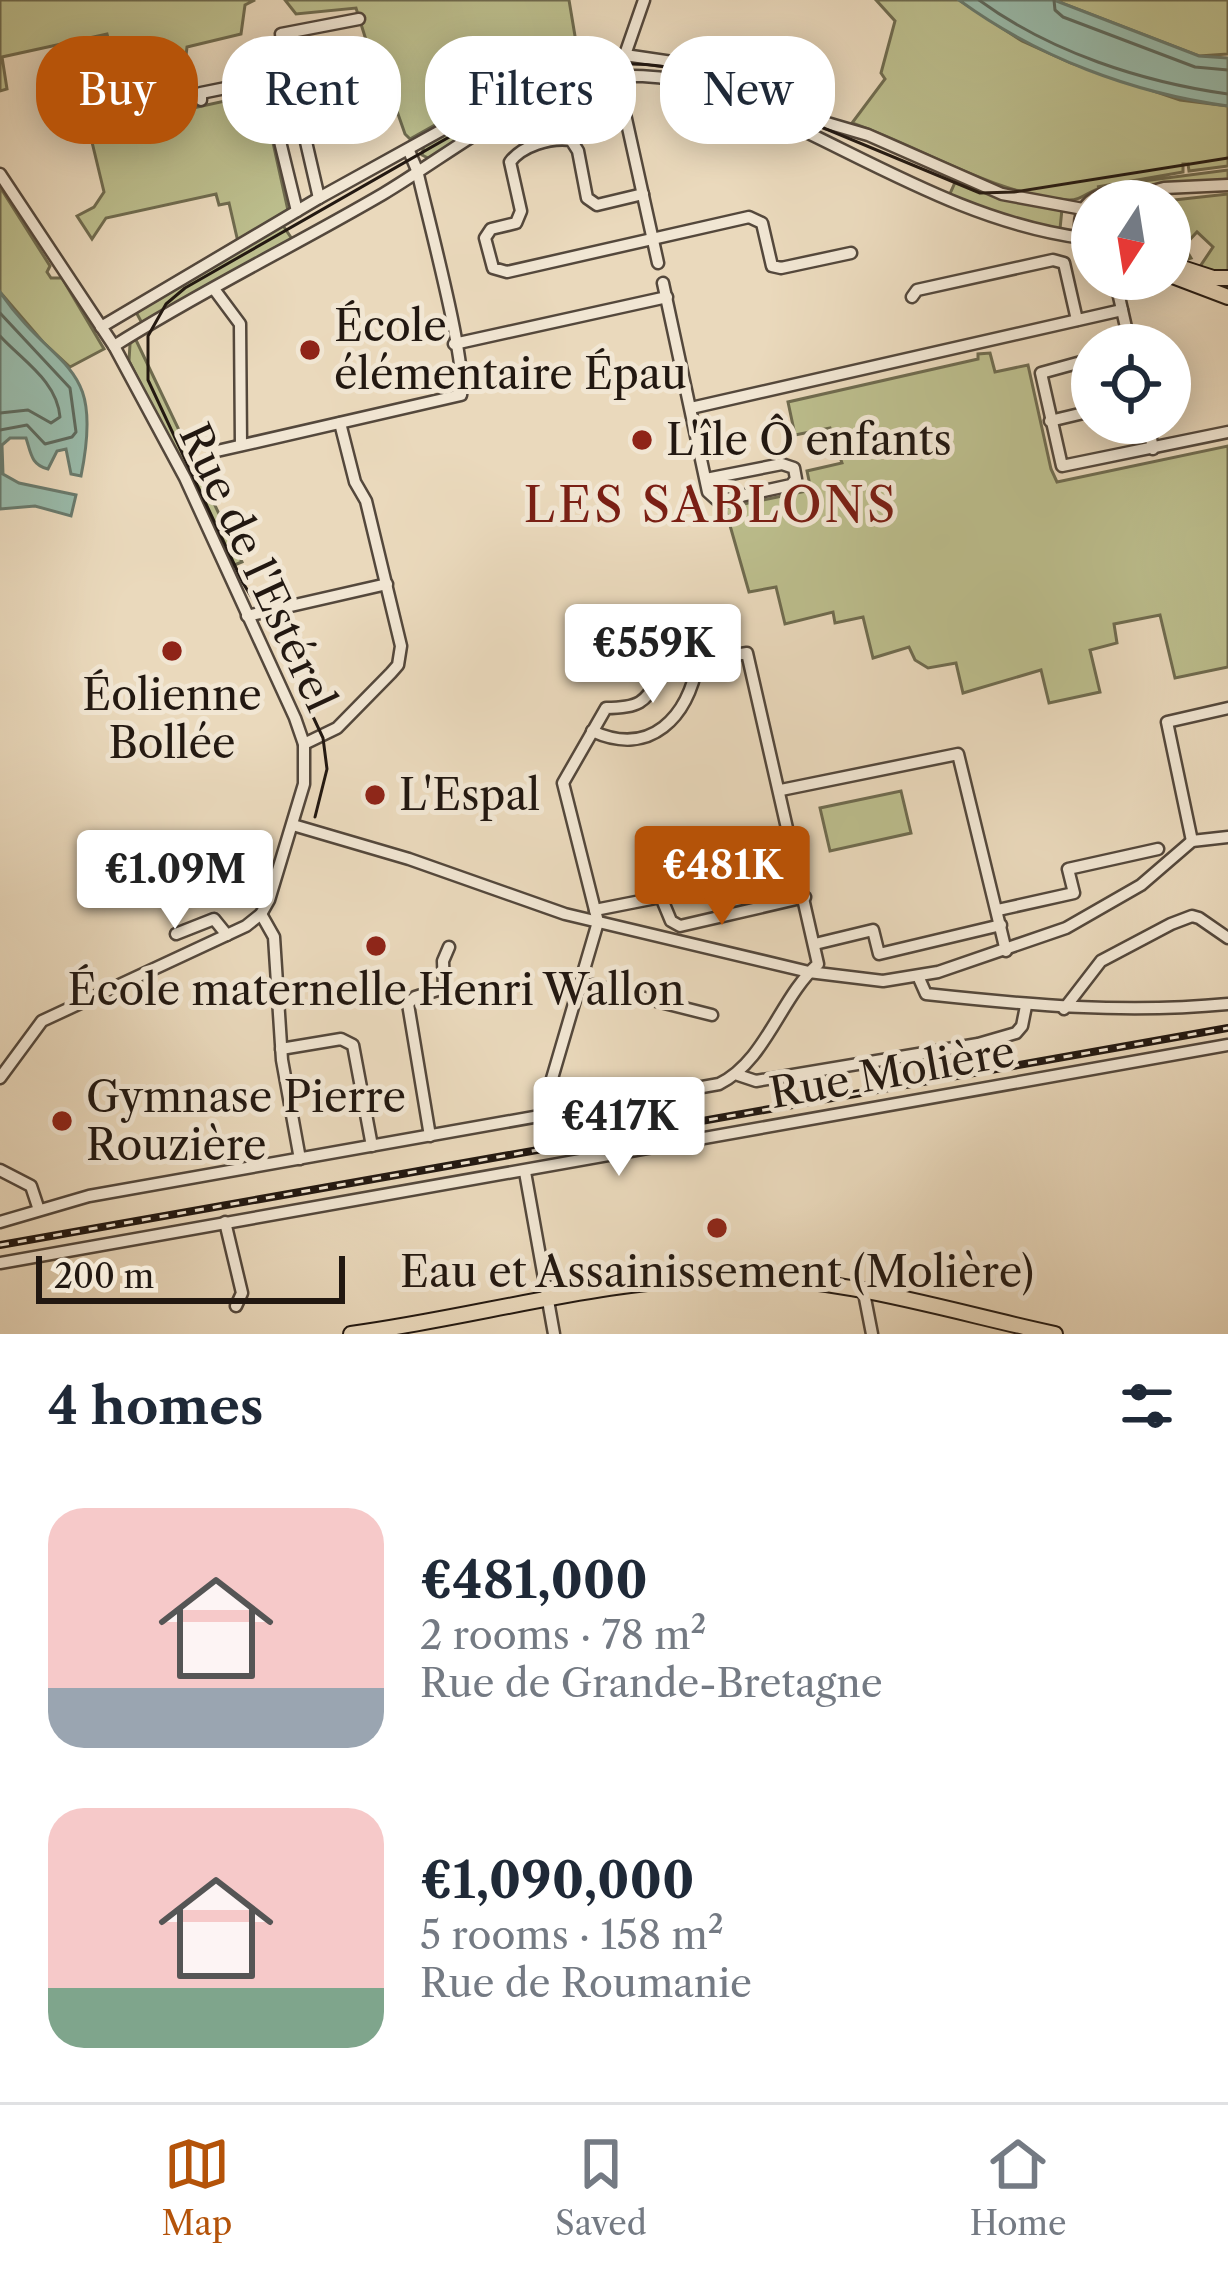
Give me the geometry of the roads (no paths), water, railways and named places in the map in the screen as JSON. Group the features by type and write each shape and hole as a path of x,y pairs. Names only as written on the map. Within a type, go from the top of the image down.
{"main road":[{"path":"1191,271 1228,278"},
{"path":"1191,283 1228,297"},
{"path":"350,1334 647,1284 733,1277 864,1293 1055,1334"}],"street":[{"path":"632,36 644,0"},
{"path":"319,197 281,34 359,20"},
{"path":"636,57 679,63 713,75 1002,194 1071,206"},
{"path":"636,77 704,88 999,220 1071,239"},
{"path":"201,100 201,93 265,80 297,211"},
{"path":"643,194 597,205 587,198 578,151 571,140 559,138 518,151 510,162 521,211 516,223 491,229 485,238 493,268 506,272 749,217 762,224 772,266 851,253"},
{"path":"101,328 319,197 425,142"},
{"path":"114,346 463,144"},
{"path":"633,144 658,263"},
{"path":"217,451 460,395 463,386 409,151"},
{"name":"Rue de l'Estérel","path":"0,174 114,346 185,478 296,718 304,744 304,784 262,914"},
{"path":"1191,187 1228,185"},
{"path":"912,297 916,290 1053,260 1064,263 1077,320"},
{"path":"663,283 708,492 718,501 791,485 796,479 794,468 782,464 706,479"},
{"path":"214,289 240,324 241,445"},
{"path":"454,344 667,297"},
{"path":"1120,300 1125,324"},
{"path":"692,408 1122,310"},
{"path":"1071,365 1041,373 1062,466 1228,432"},
{"path":"1050,421 1071,416"},
{"path":"304,744 337,728 392,673 401,646 340,423"},
{"path":"1152,444 1153,448"},
{"path":"247,616 387,584"},
{"path":"0,1222 89,1196 430,1136 719,1084 738,1076 799,981 818,964 747,652 668,666 647,699 632,708 606,708 563,783 597,916 541,1116"},
{"path":"592,731 619,740 647,737 663,728 683,709 698,661"},
{"path":"1192,841 1167,722 1228,708"},
{"path":"781,790 958,754 1006,951"},
{"path":"293,825 409,859 538,906 597,916 809,972 883,981 925,975 1006,951 1102,910 1141,886 1192,841 1228,837"},
{"path":"998,910 1073,893 1068,869 1158,849"},
{"path":"597,916 661,897 671,921 680,926 805,897"},
{"path":"0,1078 42,1022 262,914 274,937 281,1049 300,1159"},
{"path":"1064,1009 1100,961 1171,924 1192,916 1228,938"},
{"path":"176,934 214,919 226,934"},
{"path":"815,944 873,930 879,954 1000,925"},
{"path":"430,1136 408,1004 444,988 442,962 449,947"},
{"path":"925,975 926,994 1026,1006 1149,1011 1228,1004"},
{"path":"581,982 712,1015"},
{"path":"738,1076 756,1081 978,1044 1016,1033 1026,1006"},
{"path":"281,1049 341,1039 353,1045 372,1146"},
{"name":"Rue Molière","path":"0,1263 1228,1045"},
{"path":"0,1170 31,1186 39,1210"},
{"path":"525,1172 554,1334"},
{"path":"225,1222 242,1293 236,1306"},
{"path":"864,1293 872,1334"}],"water":[{"path":"959,0 1054,0 1199,56 1228,58 1228,106 1156,92 1087,70 1020,39"},
{"path":"0,292 81,388 87,438 81,476 71,474 66,449 57,451 48,469 38,465 26,438 10,438 2,445 3,474 19,483 76,495 71,516 35,506 0,509"}],"tram line":[{"path":"315,817 327,769 323,738 275,635 243,583 148,380 148,336 166,304 185,288 533,89 571,73 610,65 689,72 980,193 1014,192 1228,158"}],"railway":[{"path":"0,1245 1228,1028"}],"place":[{"name":"École élémentaire Épau","path":"310,350"},
{"name":"L'île Ô enfants","path":"642,440"},
{"name":"Éolienne Bollée","path":"172,651"},
{"name":"L'Espal","path":"375,795"},
{"name":"École maternelle Henri Wallon","path":"376,946"},
{"name":"Gymnase Pierre Rouzière","path":"62,1121"},
{"name":"Eau et Assainissement (Molière)","path":"717,1228"}],"district":[{"name":"LES SABLONS","path":"711,504"}]}
